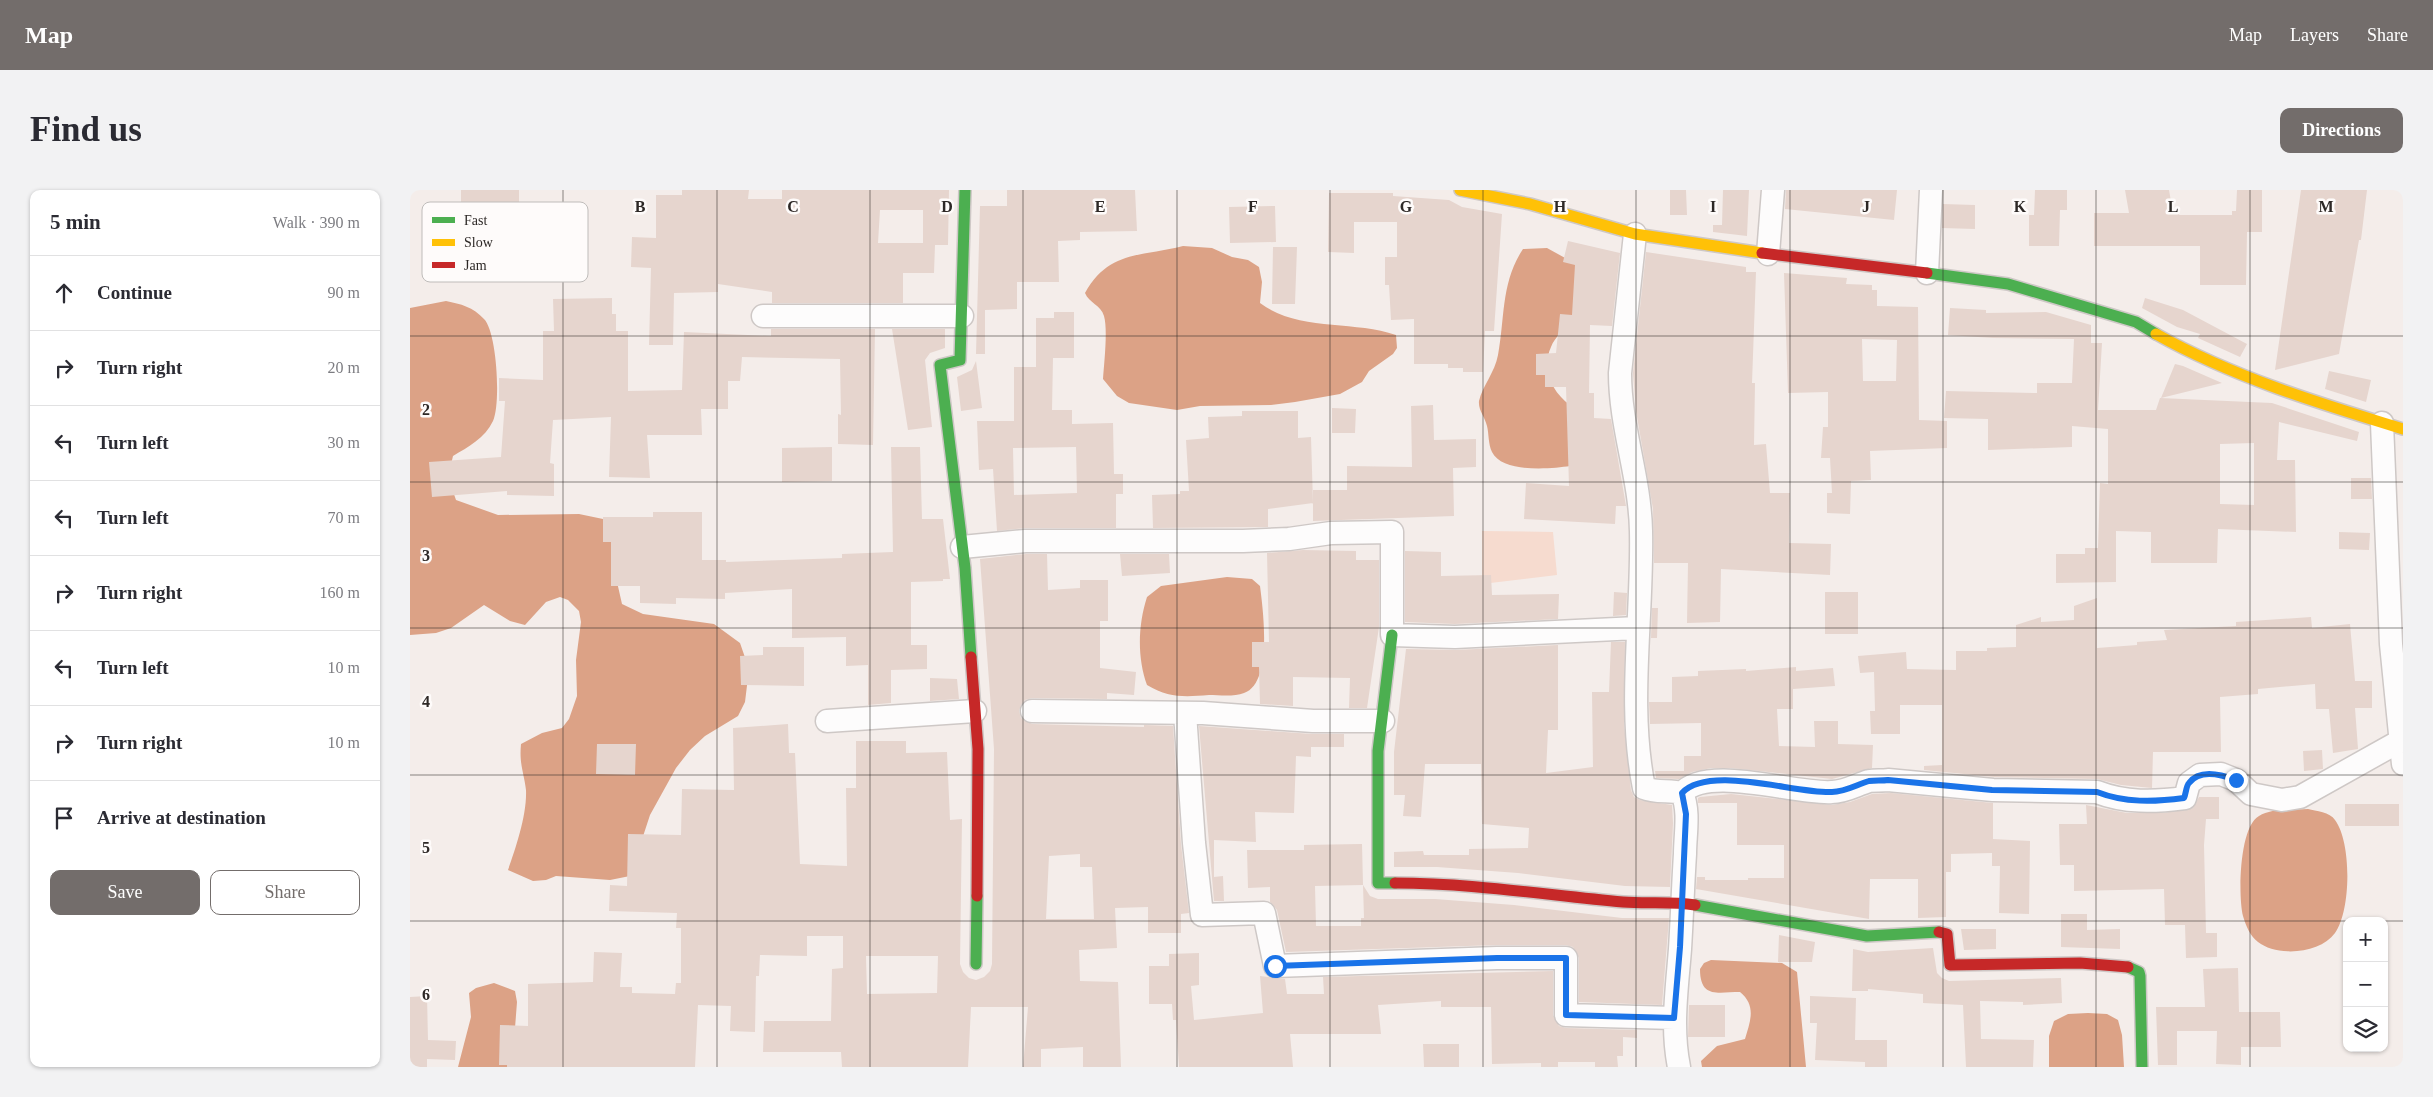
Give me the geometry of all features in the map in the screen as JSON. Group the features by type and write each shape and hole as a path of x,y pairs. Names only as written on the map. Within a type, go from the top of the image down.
{"street":[{"path":"965,190 960,360 940,365 962,547 978,749 976,964"},
{"path":"1460,190 1530,204 1635,234 1768,254 2008,284 2136,322 2188,351 2270,386 2392,426 2388,582 2403,764"},
{"path":"1768,254 1773,190"},
{"path":"1928,273 1931,190"},
{"path":"1635,234 1620,374 1620,396 1626,439 1634,467 1641,529 1637,628 1637,728 1644,788 1652,791 1682,793 1696,784 1708,782 1757,782 1818,792 1833,792 1870,781 1888,780 1992,790 2097,792 2112,798 2131,801 2163,801 2184,798 2189,783 2200,775 2221,774 2236,780 2251,794 2282,800 2300,797 2400,740"},
{"path":"763,316 962,316"},
{"path":"962,547 1025,540 1289,539 1331,533 1392,532 1392,635 1378,751 1378,882 1436,883 1516,888 1596,899 1682,903 1780,918 1867,936 1942,932 1947,934 1950,965 2103,962 2129,965 2139,972 2140,976 2142,1067"},
{"path":"1392,635 1455,637 1637,628"},
{"path":"827,721 975,711"},
{"path":"1032,711 1185,713 1314,721 1383,721"},
{"path":"1185,713 1194,843 1202,915 1264,913 1275,966 1497,958 1566,958 1566,1015 1674,1018"},
{"path":"1679,1067 1674,1018 1686,814 1682,793"}],"shaded area":[{"path":"1183,246 1212,248 1232,257 1248,260 1259,267 1262,282 1260,303 1275,312 1308,322 1362,328 1396,335 1397,348 1393,354 1369,371 1362,382 1340,394 1271,405 1200,406 1177,410 1129,403 1117,396 1103,379 1106,338 1104,316 1085,293 1094,279 1115,262 1140,254"},
{"path":"1547,248 1576,264 1573,314 1569,323 1553,343 1548,355 1547,364 1553,387 1570,405 1570,466 1527,468 1497,459 1490,446 1487,426 1479,401 1498,355 1507,287 1516,261 1523,249"},
{"path":"446,301 466,307 484,319 492,338 495,353 497,385 495,412 490,427 481,437 453,456 448,477 456,500 498,515 579,514 603,519 617,546 617,582 622,604 643,614 714,624 740,643 749,669 745,702 738,716 705,736 690,750 676,768 650,815 630,876 610,880 556,876 546,880 533,881 508,870 525,810 526,790 522,768 521,744 542,733 562,728 569,719 577,696 576,660 581,622 579,611 568,600 560,597 546,602 525,625 510,621 484,605 451,628 436,633 410,635 410,308"},
{"path":"1482,531 1553,532 1557,575 1482,584"},
{"path":"1227,577 1252,579 1260,586 1264,628 1263,661 1253,687 1244,693 1236,695 1184,696 1162,692 1147,685 1140,652 1140,630 1147,597 1161,586"},
{"path":"2308,809 2323,812 2333,817 2341,831 2347,860 2347,894 2344,909 2335,933 2328,940 2309,949 2298,951 2276,950 2266,947 2255,940 2243,916 2241,878 2247,833 2252,823 2264,813"},
{"path":"1711,960 1782,963 1797,972 1806,1067 1702,1067 1701,1061 1717,1046 1745,1039 1751,1014 1749,1003 1740,992 1712,992 1703,985 1700,969 1704,963"},
{"path":"494,983 515,991 517,1002 512,1067 458,1067 471,1017 469,993 476,988"},
{"path":"2068,1014 2107,1014 2118,1020 2122,1035 2124,1067 2049,1067 2049,1036 2054,1021"}],"building":[{"path":"461,190 519,190 519,202 461,202"},
{"path":"682,190 749,190 748,199 782,199 782,190 949,190 948,245 935,245 934,273 903,273 903,303 772,303 772,292 718,284 718,292 674,293 673,345 649,345 651,268 631,267 632,237 656,238 656,195 682,195","holes":["880,210 923,210 923,243 878,243"]},
{"path":"1007,190 1135,190 1137,231 1080,232 1080,240 1058,241 1059,282 1017,282 1017,309 985,310 985,354 976,354 980,206 1007,206"},
{"path":"1670,190 1686,190 1687,215 1670,215"},
{"path":"1723,190 1749,190 1747,236 1713,232 1713,225 1722,225"},
{"path":"1786,190 1897,190 1894,220 1785,209"},
{"path":"2035,190 2067,190 2067,210 2060,210 2059,246 2029,246 2029,215 2034,215"},
{"path":"2125,190 2169,190 2173,213 2179,213 2179,215 2232,215 2232,211 2236,211 2237,190 2262,190 2262,232 2247,232 2246,285 2200,285 2200,246 2094,246 2094,213 2129,213"},
{"path":"2301,190 2367,190 2361,240 2359,240 2339,354 2275,370"},
{"path":"1329,193 1393,193 1393,196 1449,200 1462,207 1502,214 1494,331 1485,331 1483,372 1463,372 1463,368 1448,368 1448,364 1414,364 1414,319 1391,320 1389,285 1385,285 1385,257 1397,257 1397,222 1354,222 1354,253 1328,252"},
{"path":"1943,204 1975,205 1975,229 1942,228"},
{"path":"1275,206 1276,242 1230,243 1229,207"},
{"path":"1568,241 1620,253 1612,326 1590,325 1589,393 1594,393 1594,418 1611,419 1626,506 1616,506 1615,524 1524,519 1526,483 1569,486 1566,387 1545,387 1545,375 1536,375 1536,354 1556,353 1560,314 1572,315 1575,265 1563,262"},
{"path":"1273,247 1297,247 1295,304 1272,304"},
{"path":"1646,252 1746,267 1746,272 1756,272 1752,383 1755,383 1754,445 1766,444 1770,493 1790,493 1789,543 1831,544 1830,575 1721,569 1720,622 1687,623 1688,563 1654,563 1653,509 1636,411 1633,373"},
{"path":"1784,273 1847,278 1846,284 1872,285 1872,290 1877,290 1877,306 1918,307 1919,420 1947,421 1947,448 1870,451 1871,480 1851,481 1850,514 1827,513 1827,493 1832,493 1830,458 1821,458 1823,427 1828,427 1828,392 1788,393","holes":["1862,339 1897,340 1896,381 1863,381"]},
{"path":"612,298 612,314 616,314 616,331 628,331 628,391 682,390 684,332 771,336 771,329 875,329 873,445 838,444 838,414 841,415 840,359 742,357 740,381 728,381 728,409 701,409 702,435 647,435 650,478 609,477 611,417 553,420 550,463 554,464 554,496 507,495 507,491 432,497 429,462 501,457 505,401 499,401 499,378 543,380 543,331 554,331 553,299"},
{"path":"2145,298 2183,310 2247,344 2240,357 2198,338 2200,334 2177,327 2142,308"},
{"path":"1950,308 1986,310 1986,313 2046,312 2091,325 2091,343 2102,343 2098,410 2156,410 2160,398 2272,403 2359,432 2357,441 2279,422 2277,460 2295,460 2296,532 2218,529 2217,563 2151,563 2151,532 2116,531 2116,582 2056,583 2056,554 2085,554 2085,548 2098,548 2100,483 2108,484 2108,429 2072,426 2072,447 1988,450 1988,419 1944,418 1946,391 2037,393 2037,383 2072,383 2074,339 1993,338 1948,335","holes":["2254,443 2254,505 2220,504 2220,444"]},
{"path":"1054,312 1074,312 1074,358 1053,358 1052,410 1072,410 1072,424 1113,423 1114,474 1123,474 1123,494 1116,494 1116,528 1025,528 997,531 993,469 979,470 977,421 1014,421 1014,367 1036,367 1036,318 1054,318","holes":["1076,447 1077,493 1014,495 1013,448"]},
{"path":"892,329 945,329 945,348 930,353 925,360 932,427 908,430"},
{"path":"976,361 982,408 961,411 957,377 972,370"},
{"path":"2175,364 2183,366 2222,383 2161,398"},
{"path":"2329,371 2371,380 2366,402 2325,389"},
{"path":"1433,405 1434,440 1476,439 1476,467 1453,468 1454,516 1313,521 1313,490 1347,490 1347,466 1412,467 1411,406"},
{"path":"1332,408 1356,409 1355,433 1332,433"},
{"path":"1242,411 1298,411 1298,438 1311,437 1313,503 1268,509 1268,527 1153,528 1152,495 1180,494 1180,491 1189,491 1186,440 1209,438 1208,417 1242,416"},
{"path":"832,447 832,481 782,482 782,448"},
{"path":"891,447 920,447 922,519 943,519 950,579 911,582 911,645 927,645 927,669 891,670 891,703 868,705 868,665 846,666 846,637 792,638 792,589 725,593 725,599 676,598 676,604 640,603 640,586 611,586 611,542 603,542 603,517 653,517 653,512 702,512 702,560 726,560 726,562 842,558 842,554 893,552"},
{"path":"2351,478 2371,478 2372,499 2351,499"},
{"path":"2339,532 2370,533 2369,550 2339,549"},
{"path":"1303,550 1356,551 1356,560 1379,560 1379,627 1367,708 1349,708 1350,678 1293,677 1293,706 1260,704 1259,667 1252,667 1252,642 1269,642 1267,553"},
{"path":"1405,551 1441,552 1441,576 1491,575 1492,595 1559,594 1558,619 1455,624 1405,622"},
{"path":"1026,554 1047,554 1048,590 1080,588 1080,580 1108,580 1108,621 1100,621 1100,668 1136,672 1134,695 1107,693 1107,699 1032,698 1025,700 1021,705 1019,711 1021,718 1032,724 1173,726 1181,844 1189,913 1181,914 1181,933 1148,933 1148,907 1115,908 1117,948 1079,950 1080,981 1118,982 1121,1067 1083,1067 1083,1047 1041,1049 1041,1067 1023,1067 1028,1007 971,1007 968,1067 842,1067 841,1052 763,1052 764,1021 831,1021 832,969 843,968 843,936 807,936 807,956 760,955 759,976 756,976 755,1032 730,1031 731,1006 698,1005 695,1067 507,1067 507,1065 499,1065 500,1025 528,1026 528,984 593,982 594,952 622,953 620,987 632,987 632,993 675,994 676,983 681,983 681,928 676,928 677,913 609,911 610,885 627,886 628,834 681,835 682,789 734,790 733,728 788,724 789,753 795,753 800,864 847,866 846,788 856,788 856,741 906,741 906,753 947,752 950,820 962,819 960,964 963,972 969,978 976,980 984,977 990,971 992,964 994,749 980,559","holes":["1080,854 1080,867 1092,867 1094,919 1046,919 1049,856","866,956 938,956 937,993 867,994"]},
{"path":"1120,554 1169,554 1170,573 1122,576"},
{"path":"1614,592 1627,593 1626,615 1613,616"},
{"path":"1825,592 1858,592 1858,634 1825,634"},
{"path":"2097,598 2097,648 2137,645 2137,642 2167,640 2164,630 2236,626 2236,622 2311,617 2312,628 2350,624 2355,681 2372,681 2372,708 2355,708 2358,749 2333,753 2329,709 2316,709 2315,684 2258,689 2258,694 2220,697 2221,752 2153,752 2152,788 2121,785 2097,779 1994,777 1924,770 1924,766 1942,765 1942,705 1900,705 1900,734 1871,734 1870,711 1875,711 1874,672 1860,673 1858,656 1906,652 1907,669 1956,670 1956,651 1987,651 1987,648 2016,647 2016,625 2041,617 2041,622 2074,620 2074,606"},
{"path":"1652,608 1658,608 1657,638 1651,638"},
{"path":"1611,642 1625,642 1624,724 1631,790 1634,797 1640,800 1672,805 1670,887 1625,886 1518,873 1437,867 1394,867 1394,852 1423,851 1424,855 1469,855 1469,849 1528,848 1529,828 1482,824 1481,764 1425,764 1421,817 1403,816 1405,795 1394,795 1394,752 1406,649 1456,650 1558,645 1558,730 1548,730 1546,773 1593,767 1592,692 1609,692"},
{"path":"763,647 804,647 804,686 741,685 740,656 763,655"},
{"path":"1796,667 1796,671 1833,668 1835,686 1793,689 1793,709 1777,709 1779,746 1815,747 1814,721 1838,721 1838,744 1873,745 1872,768 1832,779 1731,768 1711,768 1692,772 1679,779 1656,778 1655,771 1684,771 1684,756 1701,756 1701,723 1650,724 1649,702 1672,702 1672,677 1698,676 1698,671 1746,669 1746,671"},
{"path":"930,678 957,679 959,699 930,701"},
{"path":"1199,726 1312,734 1344,734 1344,747 1311,747 1311,757 1296,756 1294,813 1255,812 1256,842 1214,840 1214,877 1223,876 1224,901 1214,901"},
{"path":"597,744 636,744 635,775 596,774"},
{"path":"2322,750 2323,769 2304,771 2303,751"},
{"path":"1891,793 1993,803 1993,839 2030,841 2029,914 1999,913 2000,866 1992,866 1992,853 1951,854 1951,872 1946,872 1946,917 1918,918 1918,879 1870,879 1869,919 1696,889 1697,877 1705,877 1705,880 1784,878 1784,845 1737,845 1737,803 1698,803 1698,798 1700,797 1731,794 1832,805 1850,802 1872,794"},
{"path":"2199,797 2219,797 2219,819 2206,819 2204,845 2206,933 2217,933 2217,957 2186,958 2185,925 2165,925 2164,889 2074,891 2074,865 2060,865 2059,824 2087,824 2086,805 2127,813 2163,813 2193,808"},
{"path":"2345,804 2399,804 2399,826 2345,826"},
{"path":"1362,844 1363,885 1370,896 1378,899 1435,899 1514,905 1622,918 1669,918 1662,1005 1579,1002 1579,958 1573,947 1566,945 1497,945 1286,952 1277,910 1270,902 1270,887 1248,888 1247,850 1304,850 1304,845","holes":["1363,885 1364,918 1361,918 1361,926 1316,926 1315,886"]},
{"path":"2061,914 2087,914 2087,930 2120,929 2120,949 2061,947"},
{"path":"1961,929 1996,929 1996,949 1964,950"},
{"path":"1779,935 1815,942 1812,962 1778,962"},
{"path":"1933,948 1937,973 1949,981 2061,978 2062,1003 2023,1005 2023,1002 1980,1001 1981,1039 2034,1040 2033,1067 1966,1067 1963,1005 1923,1003 1923,994 1868,989 1868,991 1852,991 1853,949 1868,952"},
{"path":"1199,953 1199,985 1191,986 1194,1020 1263,1013 1260,976 1285,979 1287,994 1324,994 1323,977 1553,971 1553,1015 1559,1026 1566,1028 1637,1030 1637,1038 1623,1037 1623,1056 1617,1056 1618,1067 1595,1067 1595,1062 1558,1062 1558,1067 1541,1067 1541,1063 1492,1064 1491,1007 1441,1007 1441,1001 1378,1005 1381,1034 1290,1034 1293,1067 1179,1067 1176,1020 1173,1020 1172,1004 1149,1004 1149,966 1169,966 1169,954"},
{"path":"2238,968 2239,1012 2280,1012 2281,1047 2241,1047 2241,1065 2216,1064 2217,1031 2177,1031 2177,1065 2158,1065 2156,1007 2205,1007 2203,969"},
{"path":"427,996 428,1040 456,1041 455,1060 427,1059 427,1067 410,1067 410,997"},
{"path":"1810,996 1856,998 1855,1040 1887,1040 1887,1067 1865,1067 1865,1062 1815,1060 1817,1023 1810,1023"},
{"path":"1689,1005 1725,1005 1725,1037 1688,1037"},
{"path":"1423,1044 1459,1044 1459,1067 1424,1067"}],"traffic: fast":[{"path":"965,190 960,360 940,365 965,568 971,657"},
{"path":"1927,273 2008,284 2136,322 2156,334"},
{"path":"1392,635 1378,751 1378,883 1395,883"},
{"path":"976,964 977,896"},
{"path":"1695,905 1867,936 1939,932"},
{"path":"2128,967 2139,972 2140,976 2142,1067"}],"traffic: slow":[{"path":"1460,190 1530,204 1635,234 1762,253"},
{"path":"2156,334 2215,363 2276,388 2403,429"}],"traffic: jam":[{"path":"1762,253 1927,273"},
{"path":"971,657 978,749 977,896"},
{"path":"1395,883 1481,887 1623,902 1695,905"},
{"path":"1939,932 1947,934 1950,965 2080,963 2128,967"}],"route":[{"path":"1275,966 1497,958 1566,958 1566,1015 1674,1018 1680,947 1686,814 1685,799 1682,793 1696,784 1708,782 1757,782 1818,792 1833,792 1846,790 1870,781 1888,780 1992,790 2097,792 2112,798 2131,801 2163,801 2184,798 2189,783 2200,775 2221,774 2236,780"}]}
